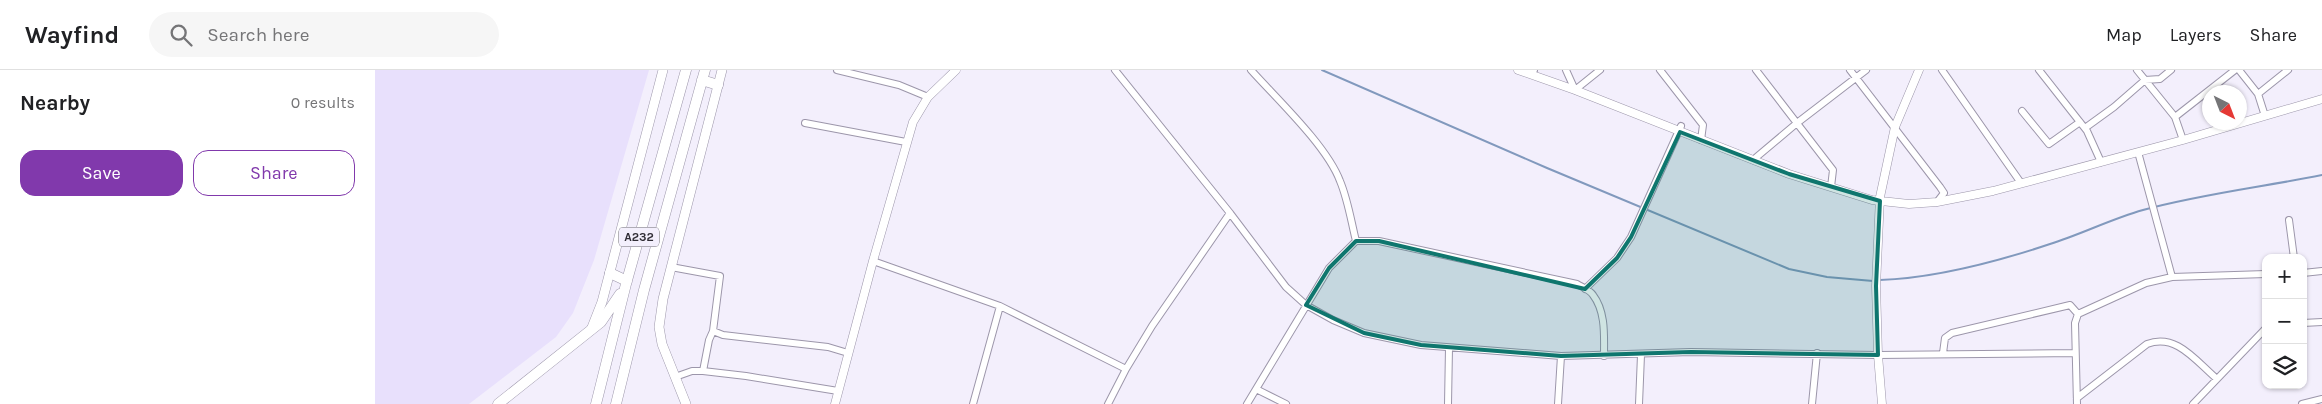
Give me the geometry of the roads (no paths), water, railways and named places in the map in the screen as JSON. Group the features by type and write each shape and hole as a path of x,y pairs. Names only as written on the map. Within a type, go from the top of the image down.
{"highway":[{"name":"A232","path":"596,404 626,283 686,70"},
{"name":"A232","path":"616,404 644,290 705,70"},
{"path":"702,80 718,85"},
{"path":"498,404 590,332 608,314 626,283 610,273"}],"main road":[{"path":"590,332 610,273 663,70"},
{"path":"686,404 662,344 659,327 671,267 721,70"}],"street":[{"path":"837,70 899,85 928,97"},
{"path":"835,404 913,122 928,97 956,70"},
{"path":"1115,70 1230,213 1286,287 1306,305 1333,320 1364,333 1421,345 1561,356 1691,352 1877,355 2075,352"},
{"path":"1251,70 1304,129 1335,171 1341,182 1356,241"},
{"path":"1521,71 1534,70"},
{"path":"1566,70 1575,90"},
{"path":"1575,90 1600,70"},
{"path":"1660,70 1703,125 1701,140"},
{"path":"1756,70 1833,170 1831,187"},
{"path":"1850,70 1941,187 1944,193 1937,202"},
{"path":"1753,160 1797,123 1866,70"},
{"path":"1882,404 1877,355 1875,286 1880,201 1895,127 1919,70"},
{"path":"1942,70 2021,183"},
{"path":"2039,70 2082,125 2101,162"},
{"path":"2137,70 2175,117 2183,140"},
{"path":"2022,111 2049,144 2114,107 2145,80 2160,80 2171,70"},
{"path":"2175,117 2237,70 2258,94 2265,116"},
{"path":"2258,94 2288,70"},
{"path":"1521,71 1680,129 1701,140 1789,174 1880,201 1909,204 1937,202 2021,183 2183,140 2322,98"},
{"path":"805,123 906,142"},
{"path":"1585,289 1617,258 1641,216 1680,129"},
{"path":"2138,152 2171,277"},
{"path":"1107,404 1152,326 1230,213"},
{"path":"2289,220 2293,254"},
{"path":"1247,404 1329,268 1356,241 1379,241 1577,284 1593,294 1599,307 1603,321 1604,356"},
{"path":"873,261 1000,306 1126,369"},
{"path":"671,267 720,276 713,332 709,340 703,371"},
{"path":"2307,273 2322,271"},
{"path":"2077,401 2075,323 2078,314 2147,284 2171,277 2262,274"},
{"path":"1943,353 1945,338 1952,333 2069,305 2078,314"},
{"path":"973,404 1000,306"},
{"path":"2307,323 2322,322"},
{"path":"713,332 723,335 828,347 848,353"},
{"path":"2193,404 2262,332"},
{"path":"2077,401 2147,344 2157,340 2165,340 2176,344 2217,379"},
{"path":"1448,404 1449,348"},
{"path":"1812,404 1817,353"},
{"path":"1639,404 1641,355"},
{"path":"1558,404 1561,356"},
{"path":"675,377 692,371 703,371 747,376 838,391"},
{"path":"1257,389 1286,404"},
{"path":"2302,404 2322,400"}],"waterway":[{"path":"1322,70 1547,168 1789,269 1827,277 1873,281"},
{"path":"1880,280 1923,276 1966,268 2050,244 2119,218 2165,204 2322,175"}]}
